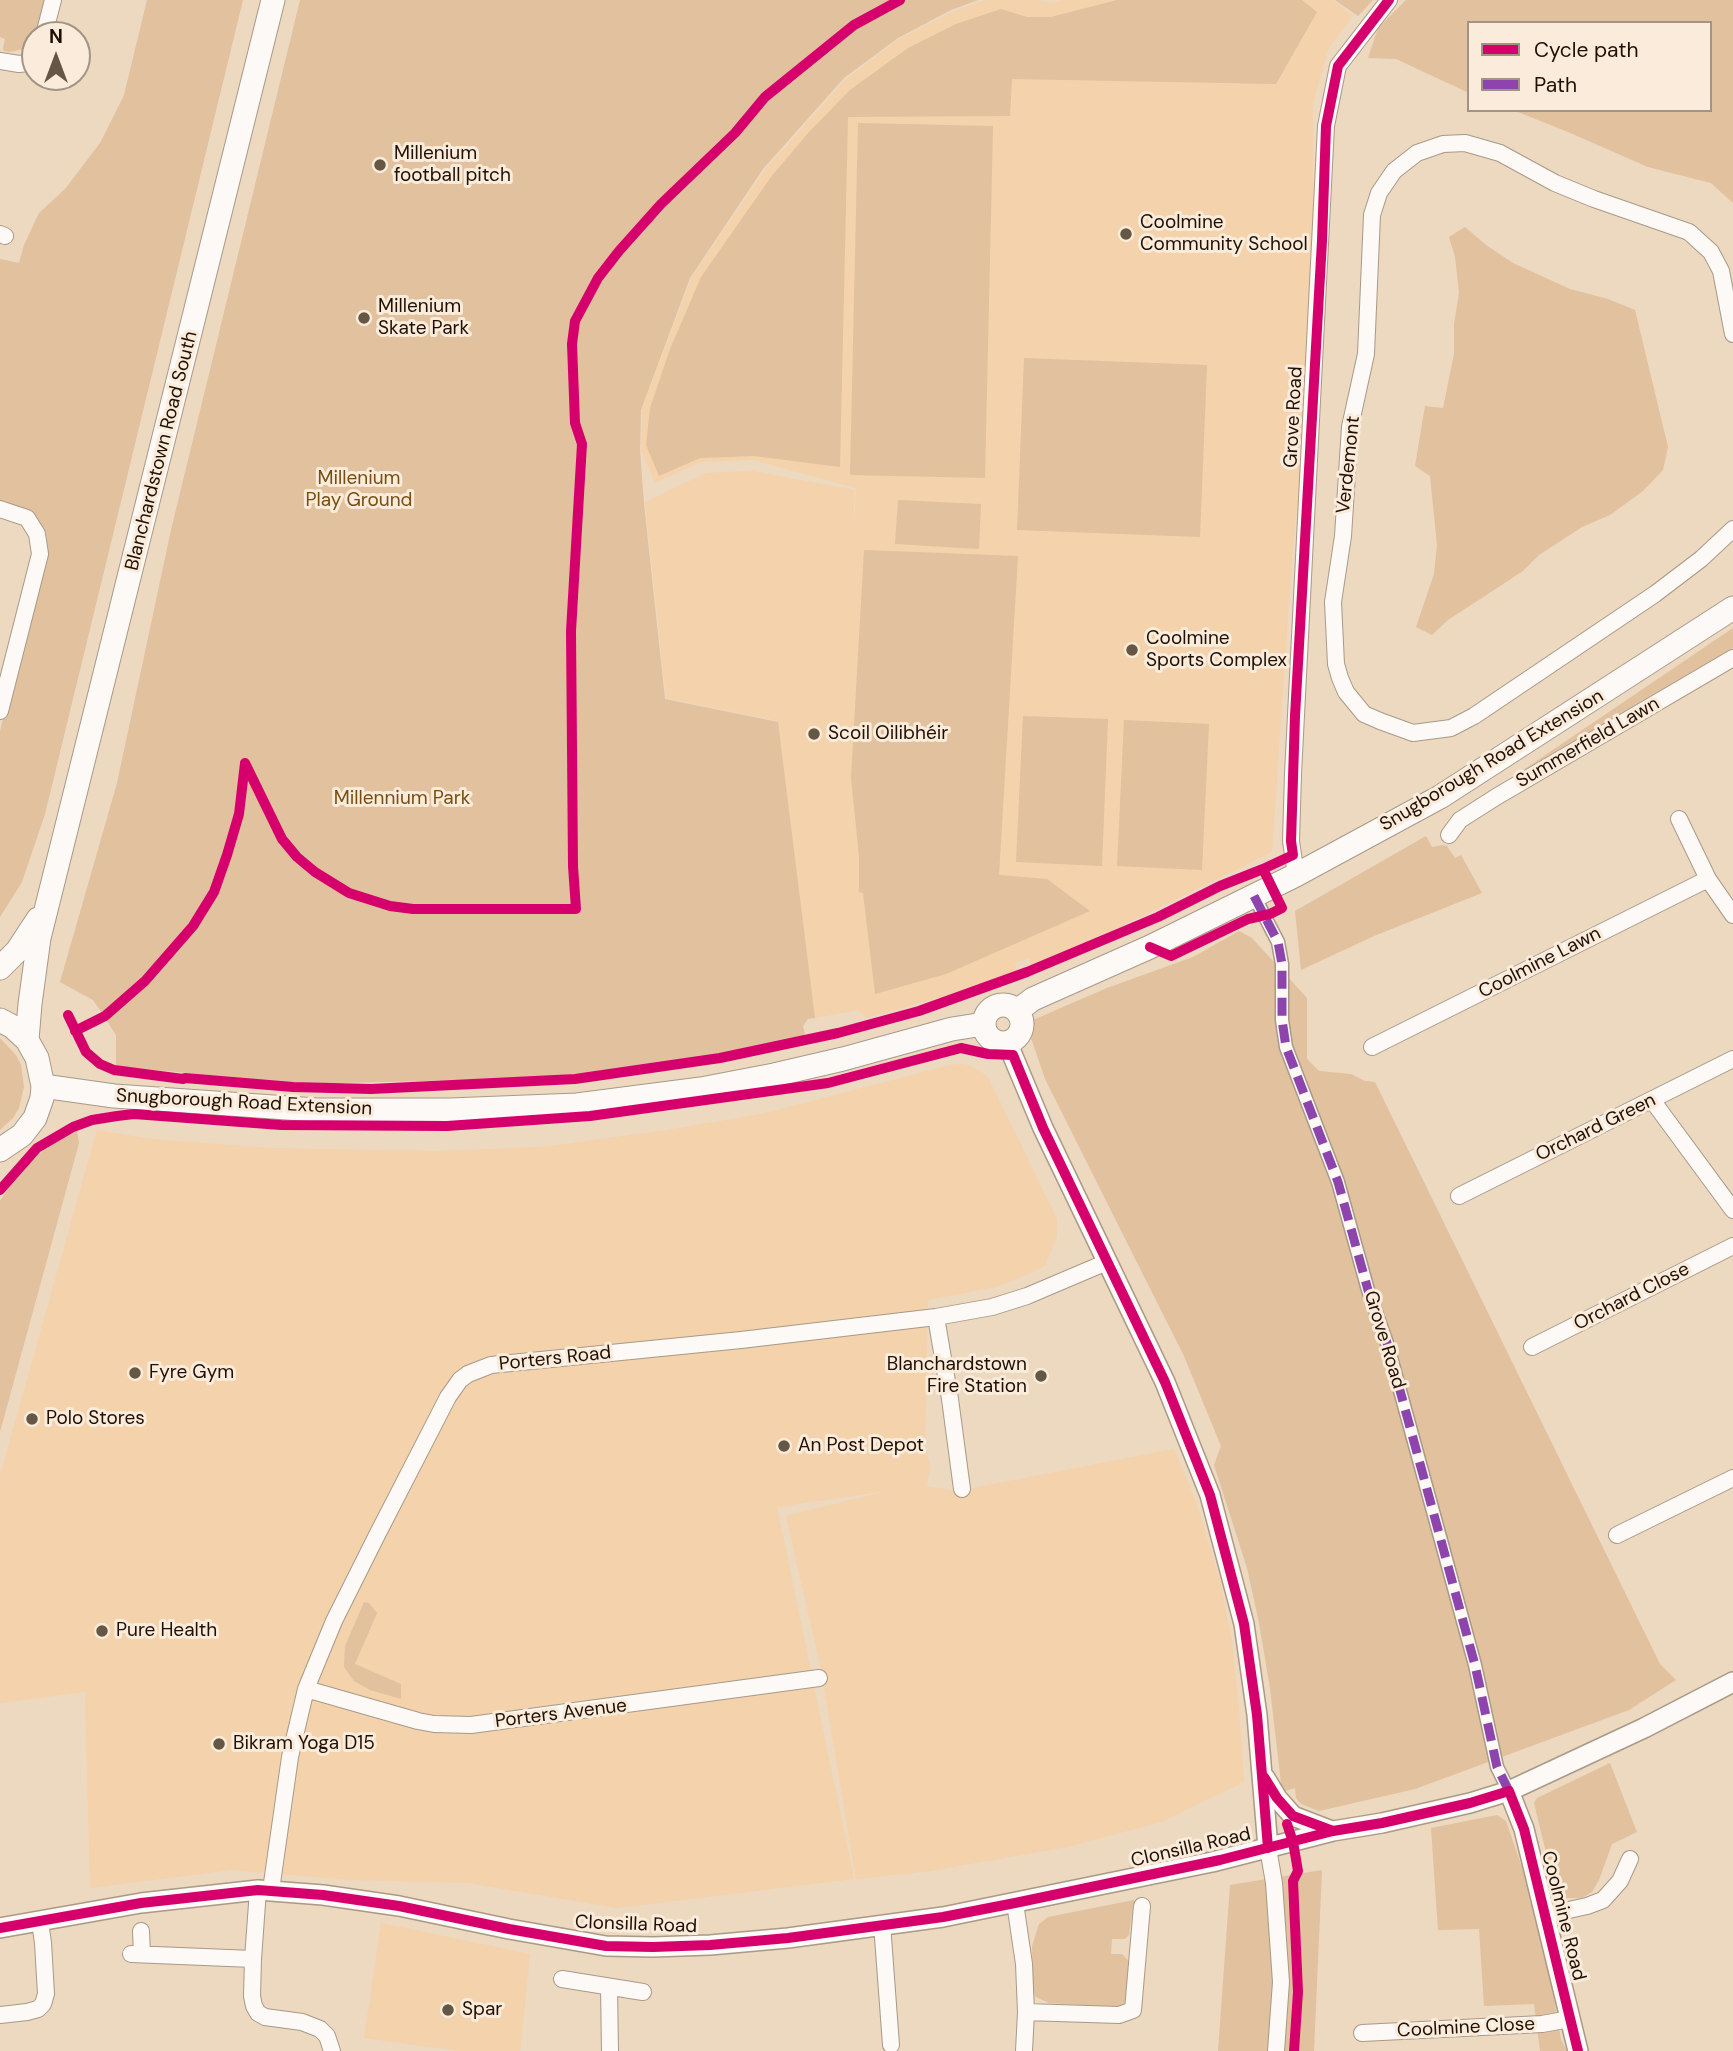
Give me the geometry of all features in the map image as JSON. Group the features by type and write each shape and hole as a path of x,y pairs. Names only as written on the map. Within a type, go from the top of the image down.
{"main road":[{"name":"Blanchardstown Road South","path":"27,1040 37,948 273,0"},
{"name":"Snugborough Road Extension","path":"1017,1011 1042,995 1150,947 1296,875 1440,797 1733,608"},
{"name":"Blanchardstown Road South","path":"0,968 17,951 49,901"},
{"path":"1000,1004 1011,1006 1022,1021 1020,1031 1015,1038 1007,1042 999,1042 989,1037 984,1024 986,1014 1000,1004"},
{"path":"0,1020 13,1027 27,1040 37,1058 43,1086 35,1118 22,1135 0,1150"},
{"name":"Snugborough Road Extension","path":"43,1086 114,1096 316,1110 450,1110 577,1105 664,1095 762,1077 843,1059 952,1028 984,1024"}],"street":[{"path":"48,21 53,0"},
{"name":"Grove Road","path":"1296,875 1291,841 1295,728 1326,126 1338,66 1389,0"},
{"path":"0,61 21,64"},
{"name":"Verdemont","path":"1733,334 1721,271 1711,252 1689,232 1555,183 1500,153 1465,144 1443,144 1417,153 1394,171 1379,193 1372,215 1366,354 1350,427 1343,536 1333,602 1336,664 1340,678 1346,692 1364,714 1395,728 1413,733 1451,728 1474,716 1655,594 1702,559 1733,529"},
{"path":"0,509 27,518 37,534 40,554 3,688 0,711"},
{"name":"Summerfield Lawn","path":"1449,835 1460,820 1496,797 1733,658"},
{"path":"1679,819 1708,879 1733,915"},
{"name":"Coolmine Lawn","path":"1372,1047 1708,879"},
{"name":"Grove Road","path":"1254,895 1278,942 1282,964 1282,1020 1286,1048 1338,1182 1368,1290 1387,1343 1475,1665 1497,1767 1509,1791"},
{"path":"1007,1042 1043,1128 1178,1411 1218,1520 1244,1624 1254,1695 1268,1848 1274,1883 1281,1982 1276,2051"},
{"name":"Orchard Green","path":"1459,1196 1733,1059"},
{"path":"1652,1100 1733,1210"},
{"name":"Orchard Close","path":"1532,1347 1733,1246"},
{"name":"Porters Road","path":"332,2051 327,2036 320,2029 302,2022 265,2017 258,2013 252,1996 253,1959 290,1757 306,1689 334,1621 448,1397 460,1380 468,1374 491,1366 741,1340 936,1317 992,1307 1027,1296 1107,1262"},
{"path":"936,1317 962,1489"},
{"path":"1617,1535 1733,1478"},
{"name":"Porters Avenue","path":"306,1689 418,1721 471,1725 819,1678"},
{"path":"1509,1791 1644,1728 1733,1682"},
{"path":"1262,1773 1277,1798 1293,1816 1332,1832"},
{"name":"Clonsilla Road","path":"0,1928 141,1903 265,1890 399,1906 606,1946 710,1945 788,1938 943,1917 1015,1903 1470,1803 1509,1791"},
{"name":"Coolmine Road","path":"1509,1791 1524,1828 1578,2051"},
{"path":"1546,1915 1603,1900 1620,1881 1630,1859"},
{"path":"1015,1903 1023,1951 1026,2012 1024,2051"},
{"path":"1026,2012 1119,2015 1133,2010 1142,1906"},
{"path":"0,2015 27,2012 38,2009 43,2004 46,1994 40,1922"},
{"path":"882,1924 891,2045"},
{"path":"141,1931 136,1954 253,1959"},
{"path":"562,1979 643,1992"},
{"path":"609,1987 610,2051"},
{"name":"Coolmine Close","path":"1362,2033 1542,2024 1570,2019"}],"shaded area":[{"name":"Coolmine Community School","path":"984,0 1036,0 1052,3 1062,0 1332,0 1353,16 1329,47 1313,103 1313,358 1292,556 1272,852 1117,928 1031,965 1029,958 1015,963 1017,971 955,993 867,1018 858,1010 815,1018 778,721 666,698 645,502 706,473 752,471 854,490 854,530 856,488 753,460 701,462 655,483 641,450 642,409 692,277 765,170 846,79 899,39"},
{"path":"964,1064 981,1071 989,1079 1057,1219 1057,1236 1045,1266 995,1287 928,1300 925,1444 930,1468 925,1486 957,1491 1174,1449 1197,1504 1220,1581 1232,1641 1244,1782 1161,1822 1067,1847 930,1871 856,1879 821,1669 786,1516 887,1491 777,1507 854,1879 617,1908 468,1883 352,1880 231,1870 90,1888 85,1692 0,1703 0,1476 97,1130 152,1139 270,1148 436,1151 542,1147 762,1114 950,1065"},
{"path":"381,1923 530,1954 520,2051 460,2051 364,2038"}],"green space":[{"path":"0,0 44,0 39,21 21,21 21,49 4,51 5,39 0,37"},
{"path":"147,0 243,0 45,814 22,882 0,917 0,731 47,540 46,533 35,516 25,509 0,501 0,259 19,263 39,213 65,189 100,143 124,95"},
{"name":"Millennium Park","path":"300,0 978,0 951,10 898,38 844,78 763,169 690,278 641,410 640,450 644,504 665,699 778,722 815,1018 808,1019 803,1026 805,1036 753,1049 596,1072 507,1079 299,1084 116,1066 116,1035 104,1016 93,1000 60,982 117,783 171,530"},
{"path":"1117,0 1302,0 1317,12 1276,84 1012,79 1010,116 848,117 840,467 754,456 700,458 659,476 646,445 650,408 670,349 701,277 771,177 809,132 850,90 908,48 956,24 1001,9 1027,17 1051,17"},
{"path":"1335,0 1373,0 1358,16"},
{"path":"1406,0 1733,0 1733,203 1711,183 1648,167 1518,112 1712,112 1712,21 1467,21 1467,92 1396,59 1368,58 1378,28"},
{"path":"858,123 993,126 985,478 850,475"},
{"path":"1465,227 1513,263 1570,289 1608,299 1635,310 1668,447 1663,470 1643,491 1610,515 1582,527 1539,555 1523,571 1448,620 1432,635 1416,627 1434,574 1437,545 1430,476 1415,466 1425,406 1443,408 1454,354 1454,324 1459,293 1455,257 1449,237"},
{"path":"1024,358 1207,365 1200,537 1017,530"},
{"path":"898,500 981,504 979,549 895,544"},
{"path":"864,550 1018,556 999,875 1047,879 1090,911 946,974 875,994 863,893 859,892 859,856 851,778"},
{"path":"1733,628 1733,648 1467,808"},
{"path":"1023,716 1108,719 1102,866 1016,862"},
{"path":"1124,720 1209,724 1202,870 1117,866"},
{"path":"1426,836 1432,847 1447,846 1455,858 1461,855 1482,893 1374,936 1301,970 1295,911"},
{"path":"1239,931 1252,938 1307,998 1307,1059 1319,1071 1351,1074 1365,1081 1375,1082 1660,1664 1676,1680 1629,1710 1415,1789 1319,1811 1301,1804 1296,1798 1295,1788 1282,1792 1270,1688 1259,1623 1247,1568 1214,1465 1221,1446 1184,1356 1045,1079 1026,1023 1107,988 1193,957"},
{"path":"0,1038 16,1055 21,1065 24,1087 19,1108 0,1130"},
{"path":"77,1131 79,1143 0,1432 0,1201 17,1175 31,1160"},
{"path":"364,1602 369,1603 377,1613 355,1664 401,1684 401,1699 370,1690 354,1681 344,1667 345,1646"},
{"path":"1610,1763 1637,1832 1612,1844 1592,1892 1582,1898 1557,1898 1534,1803 1537,1798"},
{"path":"1497,1815 1506,1821 1532,1896 1547,1957 1561,2040 1567,2051 1540,2051 1534,2004 1484,2006 1479,1929 1438,1930 1431,1828"},
{"path":"1322,1870 1314,2051 1218,2051 1230,1885"},
{"path":"1134,1900 1129,1935 1125,1939 1112,1939 1111,1954 1122,1954 1129,1961 1127,2000 1123,2004 1114,2007 1049,2003 1036,1997 1033,1992 1032,1946 1039,1924 1048,1917"}],"marked path":[{"path":"1254,896 1278,942 1282,964 1282,1020 1286,1047 1338,1182 1368,1290 1387,1343 1475,1665 1497,1767 1509,1791"}],"cycle path":[{"path":"245,763 282,839 297,857 315,872 349,893 390,906 413,909 576,909 573,866 571,631 582,444 575,423 572,344 575,321 598,278 619,251 661,204 735,133 765,97 854,25 900,0"},
{"path":"1150,947 1171,956 1248,919 1282,908 1263,869 1293,855 1291,841 1295,716 1326,126 1338,66 1389,0"},
{"path":"75,1031 105,1016 145,981 193,926 214,892 227,855 239,814 245,763"},
{"path":"68,1015 86,1052 100,1064 114,1070 183,1079 293,1087 371,1089 575,1079 720,1058 838,1033 919,1011 1027,972 1263,869"},
{"path":"0,1190 37,1148 73,1127 92,1120 117,1116 134,1114 281,1125 447,1126 590,1116 828,1083 961,1048 988,1054 1013,1055 1043,1128 1165,1382 1210,1495 1244,1624 1257,1715 1268,1848"},
{"path":"1264,1777 1293,1816 1333,1831"},
{"path":"0,1928 141,1903 258,1890 323,1895 399,1906 606,1946 710,1945 788,1938 943,1917 1015,1903 1220,1860 1333,1831 1470,1803 1509,1791 1524,1829 1578,2051"},
{"path":"1287,1824 1298,1871 1293,1881 1298,1992 1294,2051"}],"place":[{"name":"Millenium football pitch","path":"380,165"},
{"name":"Coolmine Community School","path":"1126,234"},
{"name":"Millenium Skate Park","path":"364,318"},
{"name":"Coolmine Sports Complex","path":"1132,650"},
{"name":"Scoil Oilibhéir","path":"814,734"},
{"name":"Fyre Gym","path":"135,1373"},
{"name":"Blanchardstown Fire Station","path":"1041,1376"},
{"name":"Polo Stores","path":"32,1419"},
{"name":"An Post Depot","path":"784,1446"},
{"name":"Pure Health","path":"102,1631"},
{"name":"Bikram Yoga D15","path":"219,1744"},
{"name":"Spar","path":"448,2010"}],"park label":[{"name":"Millenium Play Ground","path":"359,490"}]}
